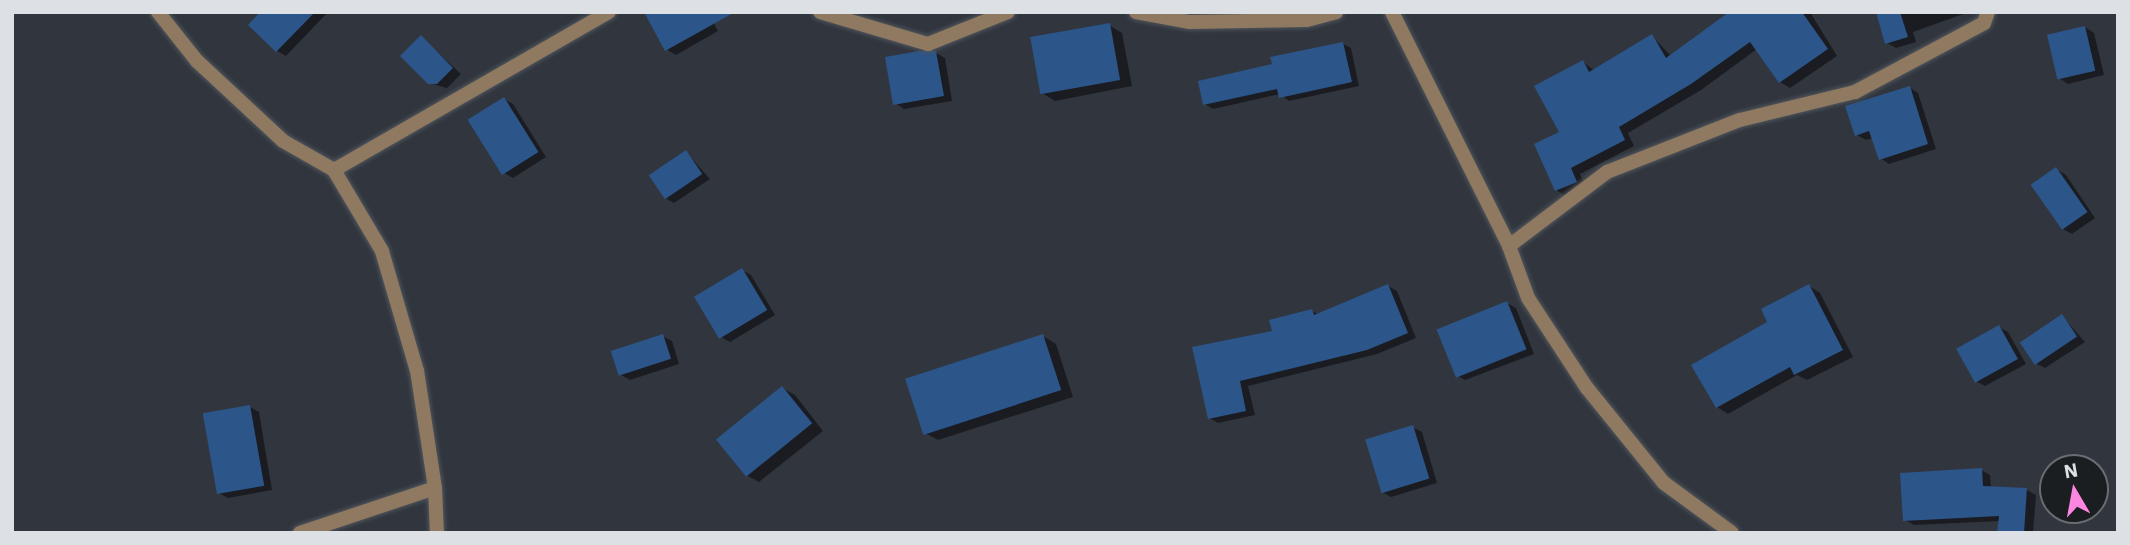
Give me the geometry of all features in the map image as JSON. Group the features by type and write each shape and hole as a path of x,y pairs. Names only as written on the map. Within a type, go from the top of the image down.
{"street":[{"path":"158,12 197,61 283,141 334,170 382,251 417,371 435,488 437,533"},
{"path":"334,170 609,12"},
{"path":"820,12 928,44 1008,12"},
{"path":"1136,12 1190,22 1307,20 1336,12"},
{"path":"1392,12 1509,246 1528,298 1587,388 1664,483 1732,533"},
{"path":"1509,246 1608,172 1740,120 1855,92 1984,23 1988,12"},
{"path":"300,533 435,488"}],"building":[{"path":"260,12 315,12 276,52 248,25"},
{"path":"644,12 735,12 665,51"},
{"path":"1729,12 1802,12 1828,49 1779,83 1750,42 1691,84 1619,127 1625,140 1571,168 1577,182 1555,191 1534,144 1559,132 1534,86 1583,60 1589,72 1652,34 1666,58"},
{"path":"1876,12 1900,12 1908,37 1885,44"},
{"path":"1110,23 1120,80 1040,94 1030,37"},
{"path":"2085,26 2095,71 2057,80 2047,35"},
{"path":"421,35 453,68 437,84 428,84 400,56"},
{"path":"1343,42 1352,82 1279,98 1277,89 1203,105 1198,81 1272,64 1270,57"},
{"path":"936,51 944,96 893,105 885,57"},
{"path":"1910,86 1928,144 1879,160 1869,131 1855,136 1845,106"},
{"path":"504,97 538,152 502,175 468,120"},
{"path":"686,150 702,174 665,199 649,175"},
{"path":"2056,167 2088,212 2062,230 2031,185"},
{"path":"742,268 767,310 719,339 694,297"},
{"path":"1388,284 1408,333 1367,350 1240,381 1246,411 1208,419 1192,347 1272,331 1269,320 1312,309 1314,315"},
{"path":"1809,284 1843,350 1794,375 1790,367 1716,408 1691,365 1767,322 1761,309"},
{"path":"1507,301 1526,349 1456,378 1437,329"},
{"path":"2062,314 2077,336 2035,365 2020,343"},
{"path":"1999,325 2018,359 1975,383 1956,349"},
{"path":"663,334 671,359 619,376 611,351"},
{"path":"1043,334 1061,390 923,435 905,379"},
{"path":"782,386 812,423 746,477 716,439"},
{"path":"250,405 264,486 217,494 203,413"},
{"path":"1413,425 1429,479 1382,493 1365,440"},
{"path":"1982,468 1983,486 2027,488 2024,533 1997,533 1999,516 1903,521 1900,473"}]}
